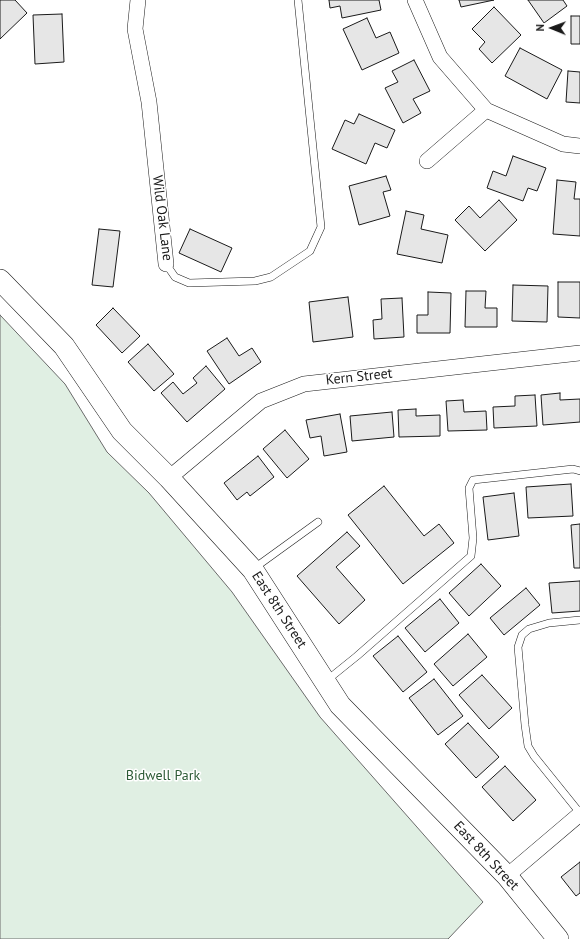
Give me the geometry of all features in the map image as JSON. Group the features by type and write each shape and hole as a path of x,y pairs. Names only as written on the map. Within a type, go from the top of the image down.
{"street":[{"name":"Wild Oak Lane","path":"138,0 135,29 149,102 166,264"},
{"path":"415,0 440,57 486,110 563,144 580,146"},
{"path":"427,162 486,110"},
{"name":"East 8th Street","path":"0,280 64,346 118,426 169,478 253,570 340,705 507,876 558,939"},
{"name":"Kern Street","path":"169,478 261,401 304,384 580,353"},
{"path":"507,876 580,814"}],"lane":[{"name":"Wild Oak Lane","path":"166,264 175,277 189,283 255,281 271,277 310,251 321,227 298,0"},
{"path":"325,681 357,656 470,556 473,538 469,488 474,480 573,469 580,471"},
{"path":"253,570 318,522"},
{"path":"580,620 549,623 529,628 522,635 518,647 524,725 528,746 534,756 580,814"}],"green space":[{"name":"Bidwell Park","path":"0,315 65,384 107,452 149,493 232,592 320,717 483,902 448,939 0,939"}],"building":[{"path":"0,0 15,0 27,13 0,39"},
{"path":"329,0 379,0 381,10 342,18 340,6 330,8"},
{"path":"459,0 494,0 461,7"},
{"path":"528,0 563,0 567,6 544,23"},
{"path":"494,7 521,35 492,63 479,49 485,42 472,29"},
{"path":"62,14 64,62 35,64 33,15"},
{"path":"571,16 580,16 580,44 571,44"},
{"path":"367,18 376,38 390,32 399,53 362,70 343,29"},
{"path":"520,48 562,70 547,99 505,76"},
{"path":"414,60 430,91 413,99 421,113 403,123 385,88 398,82 392,71"},
{"path":"568,71 580,72 580,103 566,102"},
{"path":"359,114 395,130 387,148 375,143 366,164 332,149 345,120 354,124"},
{"path":"513,156 546,168 537,191 528,188 523,201 487,188 493,171 506,176"},
{"path":"386,176 391,190 383,192 390,216 359,225 349,186"},
{"path":"557,180 576,182 574,199 580,199 580,236 553,234"},
{"path":"499,200 517,220 485,251 455,220 469,206 480,218"},
{"path":"406,211 424,215 421,229 448,235 442,263 397,254"},
{"path":"99,229 120,231 113,287 92,285"},
{"path":"190,229 232,248 221,272 179,253"},
{"path":"558,282 580,282 580,318 558,317"},
{"path":"513,285 548,286 547,322 512,321"},
{"path":"466,291 486,291 485,308 497,308 497,327 465,327"},
{"path":"428,292 451,293 450,333 417,333 417,315 428,315"},
{"path":"348,297 353,337 313,342 309,302"},
{"path":"402,298 404,337 374,339 373,320 382,319 381,299"},
{"path":"113,308 140,336 122,353 96,325"},
{"path":"227,338 239,356 252,348 261,362 229,384 207,351"},
{"path":"148,344 174,374 154,391 128,362"},
{"path":"206,366 225,389 187,422 161,393 173,382 183,394 197,383 193,378"},
{"path":"560,393 560,400 580,399 580,422 543,425 541,395"},
{"path":"535,395 537,426 494,428 493,407 515,406 515,396"},
{"path":"463,400 464,412 486,411 487,430 448,431 446,401"},
{"path":"416,409 416,416 440,415 440,436 399,437 398,410"},
{"path":"392,412 394,437 352,441 350,416"},
{"path":"340,414 347,452 324,456 321,436 310,438 306,420"},
{"path":"285,430 309,459 287,478 263,449"},
{"path":"258,456 274,477 250,496 247,492 237,500 224,483"},
{"path":"571,484 573,516 528,518 526,487"},
{"path":"384,486 424,536 439,524 454,543 403,584 348,515"},
{"path":"514,493 519,536 488,540 483,497"},
{"path":"580,524 580,568 574,568 571,525"},
{"path":"347,532 360,546 336,567 365,600 339,624 297,576"},
{"path":"481,564 501,586 469,616 449,593"},
{"path":"580,581 580,611 552,613 549,583"},
{"path":"526,588 540,605 504,635 490,618"},
{"path":"440,599 459,623 425,652 405,628"},
{"path":"468,634 487,657 453,686 434,664"},
{"path":"398,636 427,672 403,692 373,656"},
{"path":"482,675 512,708 489,729 459,695"},
{"path":"434,679 463,716 438,735 409,698"},
{"path":"468,723 499,757 476,778 445,744"},
{"path":"505,766 536,800 513,821 482,787"},
{"path":"580,862 580,893 576,896 561,877"}]}
